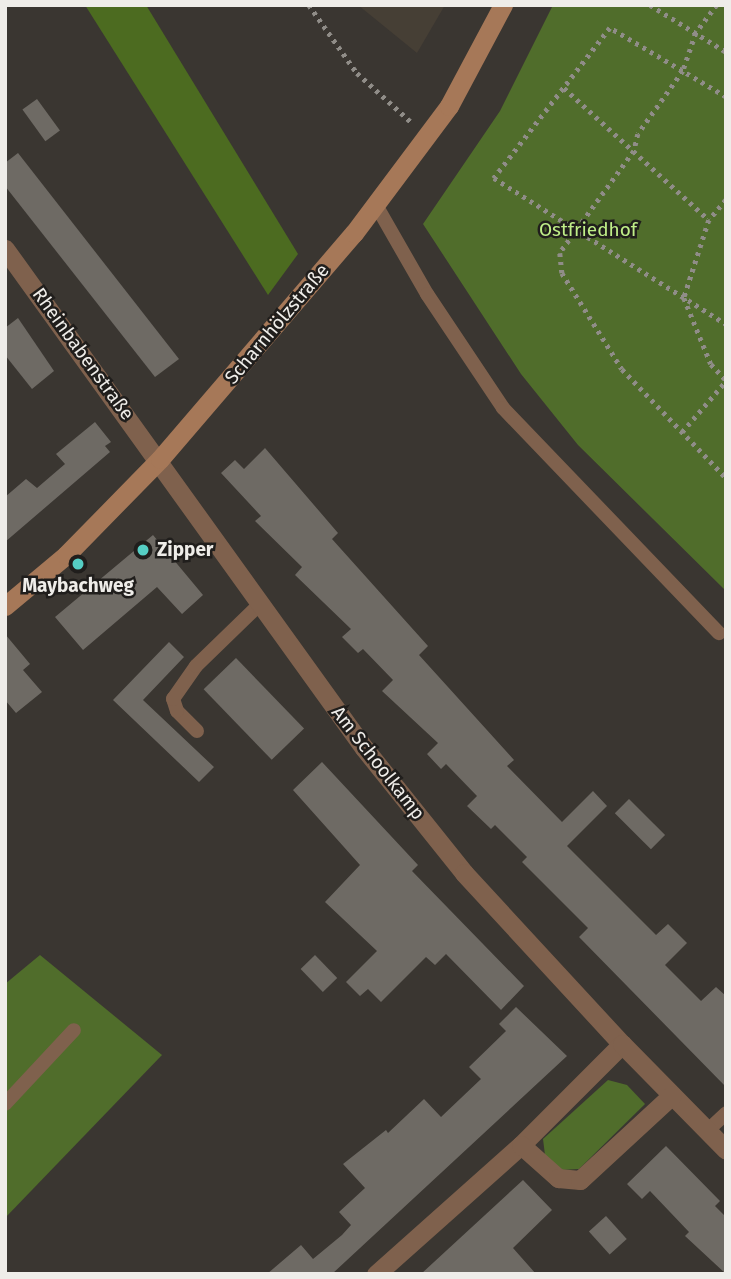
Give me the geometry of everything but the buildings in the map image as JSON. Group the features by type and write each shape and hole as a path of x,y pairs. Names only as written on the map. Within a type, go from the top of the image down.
{"main road":[{"name":"Scharnhölzstraße","path":"5,606 66,555 160,460 354,233 456,94 503,5"}],"street":[{"name":"Rheinbabenstraße","path":"5,249 160,460"},
{"name":"Am Schoolkamp","path":"160,460 364,747 464,873 622,1044 726,1150"},
{"path":"376,1274 521,1145 622,1044"},
{"path":"521,1145 558,1178 580,1180 673,1095"}],"lane":[{"path":"376,205 427,294 503,408 719,633"},
{"path":"197,731 177,711 173,699 196,666 260,604"},
{"path":"5,1104 74,1030"},
{"path":"708,1131 726,1113"}],"path":[{"path":"309,5 357,73 427,136"},
{"path":"650,5 726,51"},
{"path":"717,5 696,33 683,71 638,134 634,151 573,230 559,253 562,273 622,369 726,478"},
{"path":"726,97 610,27 494,178 726,324"},
{"path":"564,88 634,151 648,159 709,220"},
{"path":"682,432 726,380 704,352 684,298 709,220 726,200"}],"shaded area":[{"path":"358,5 445,5 417,53"}],"green space":[{"path":"85,5 146,5 298,254 268,295"},
{"name":"Ostfriedhof","path":"553,5 726,5 726,591 578,445 521,374 423,224 500,111"},
{"path":"40,955 162,1055 5,1218 5,984"},
{"path":"608,1080 627,1085 645,1104 579,1169 561,1170 545,1155 543,1139"}],"place":[{"name":"Zipper","path":"143,550"},
{"name":"Maybachweg","path":"78,564"}]}
